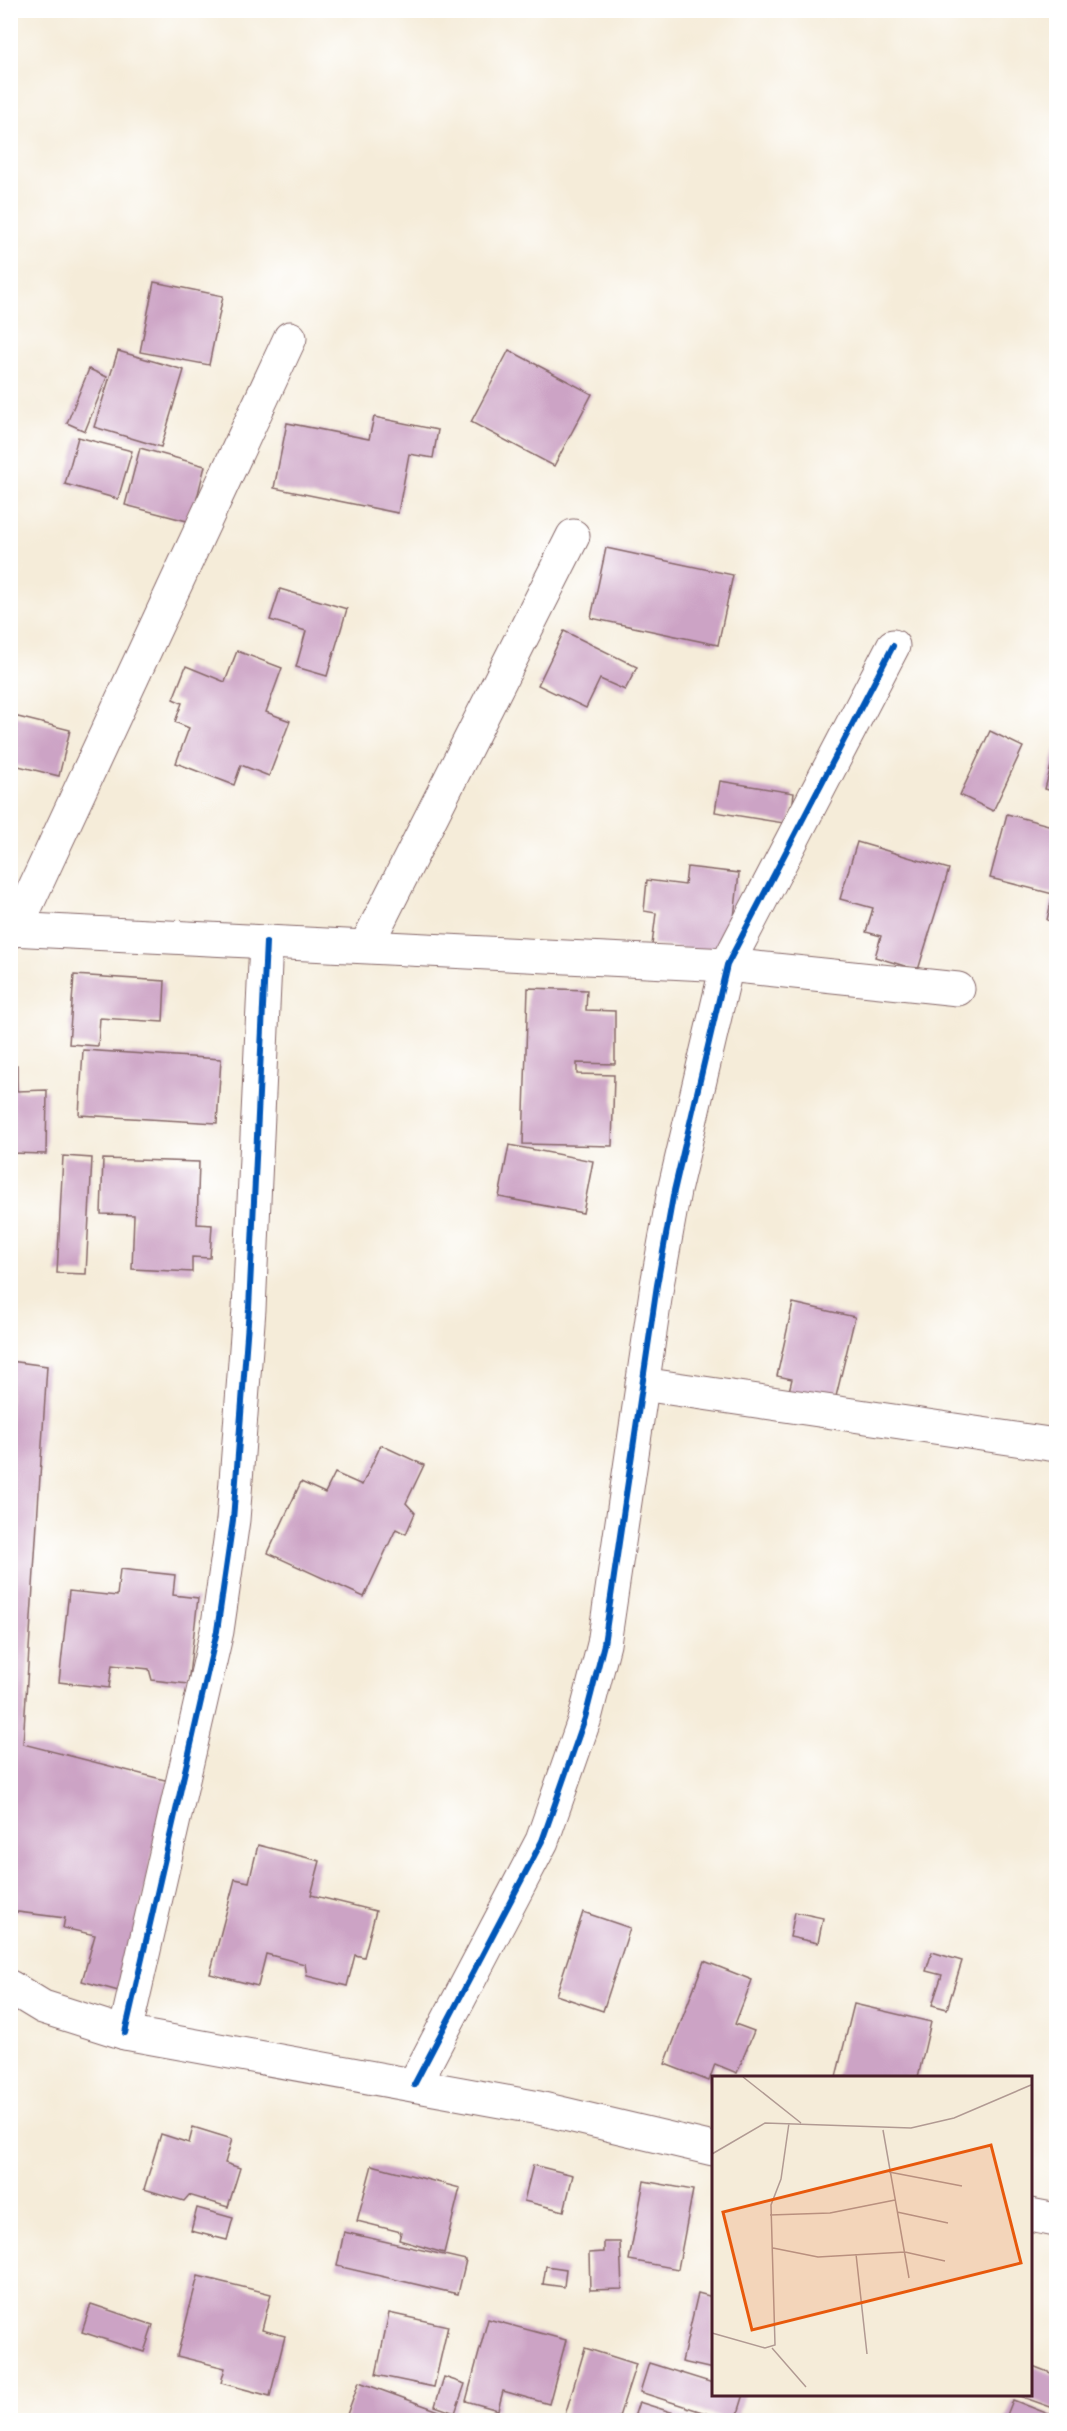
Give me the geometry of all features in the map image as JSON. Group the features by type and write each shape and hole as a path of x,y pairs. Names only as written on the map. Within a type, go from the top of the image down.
{"street":[{"path":"290,338 13,929 727,965 958,989"},
{"path":"366,946 573,536"},
{"path":"414,2085 542,1841 585,1718 604,1644 642,1384 674,1191 727,965 893,646"},
{"path":"125,2033 217,1631 233,1520 249,1309 266,942"},
{"path":"642,1384 1056,1445"},
{"path":"10,1987 43,2007 125,2033 539,2108 712,2149"},
{"path":"1031,2215 1056,2220"}],"building":[{"path":"154,282 223,296 209,365 140,352"},
{"path":"509,350 592,394 554,466 471,422"},
{"path":"118,351 184,370 161,447 94,427"},
{"path":"89,369 107,377 85,431 67,423"},
{"path":"374,417 438,430 433,458 409,454 398,513 274,488 287,423 369,439"},
{"path":"78,437 132,451 118,499 65,484"},
{"path":"140,448 205,466 191,522 125,505"},
{"path":"606,548 733,575 718,645 591,618"},
{"path":"280,589 347,609 327,676 296,667 306,631 270,620"},
{"path":"564,631 637,667 625,690 600,679 586,708 538,685"},
{"path":"237,651 282,668 266,712 290,721 269,776 241,765 234,785 176,763 189,728 175,722 182,703 173,699 186,666 225,682"},
{"path":"10,715 70,730 59,776 10,764"},
{"path":"990,731 1023,747 993,811 960,795"},
{"path":"1056,747 1056,792 1045,789"},
{"path":"720,781 794,793 790,824 715,812"},
{"path":"1007,814 1056,827 1056,923 1047,920 1053,894 990,878"},
{"path":"857,842 949,869 918,970 875,957 881,936 866,932 873,908 840,899"},
{"path":"687,867 739,873 730,954 652,945 656,913 644,911 647,880 685,885"},
{"path":"74,975 165,981 163,1022 100,1018 98,1046 69,1044"},
{"path":"528,988 587,990 586,1010 615,1011 615,1064 577,1063 577,1074 614,1075 612,1146 523,1144"},
{"path":"83,1050 221,1059 217,1123 79,1115"},
{"path":"10,1065 17,1065 17,1091 47,1090 46,1154 10,1153"},
{"path":"509,1145 593,1161 583,1213 499,1197"},
{"path":"63,1156 92,1158 86,1274 57,1273"},
{"path":"103,1159 199,1162 197,1224 212,1225 210,1258 192,1257 192,1272 132,1269 134,1215 101,1214"},
{"path":"793,1303 855,1317 833,1409 787,1399 792,1379 777,1376"},
{"path":"10,1361 47,1366 23,1744 169,1781 122,1992 82,1981 95,1935 63,1928 65,1918 10,1911"},
{"path":"381,1445 424,1465 406,1503 415,1513 406,1534 396,1529 364,1597 268,1553 301,1482 325,1493 335,1473 362,1485"},
{"path":"120,1569 175,1575 173,1595 198,1598 188,1684 152,1680 149,1669 112,1665 109,1688 59,1682 69,1591 117,1596"},
{"path":"258,1845 320,1861 311,1895 376,1911 364,1957 355,1955 347,1986 307,1976 305,1964 266,1954 258,1986 210,1974 235,1879 249,1882"},
{"path":"583,1912 630,1928 603,2011 556,1995"},
{"path":"795,1912 823,1918 818,1943 790,1937"},
{"path":"932,1952 962,1961 947,2009 932,2005 942,1975 926,1971"},
{"path":"704,1961 752,1980 735,2024 754,2031 737,2073 715,2064 709,2081 665,2064"},
{"path":"854,2004 931,2022 918,2076 836,2076"},
{"path":"193,2127 232,2139 225,2163 240,2168 228,2207 189,2195 184,2201 144,2189 161,2134 189,2143"},
{"path":"372,2165 460,2188 444,2253 399,2240 401,2232 357,2221"},
{"path":"533,2165 573,2175 564,2211 524,2201"},
{"path":"644,2181 693,2190 678,2269 629,2260"},
{"path":"197,2208 233,2218 227,2240 191,2231"},
{"path":"344,2232 466,2260 458,2294 337,2266"},
{"path":"604,2242 620,2242 622,2289 590,2290 589,2253 604,2252"},
{"path":"546,2266 566,2269 564,2287 543,2284"},
{"path":"198,2276 271,2294 262,2330 285,2336 270,2396 221,2383 225,2368 177,2356"},
{"path":"698,2293 712,2297 712,2369 682,2362"},
{"path":"91,2304 153,2325 144,2352 82,2332"},
{"path":"389,2313 448,2326 434,2387 376,2375"},
{"path":"488,2319 566,2340 549,2404 503,2391 498,2410 466,2401"},
{"path":"585,2348 636,2364 618,2420 583,2420 565,2415"},
{"path":"649,2363 712,2383 712,2395 744,2395 736,2420 727,2420 640,2392"},
{"path":"1031,2365 1056,2375 1056,2409 1017,2395 1031,2395"},
{"path":"444,2377 465,2384 455,2413 435,2406"},
{"path":"359,2382 464,2420 345,2420"},
{"path":"1013,2400 1056,2417 1056,2420 1005,2420"},
{"path":"639,2402 696,2420 633,2420"}],"cycle path":[{"path":"414,2085 542,1841 585,1718 604,1644 657,1285 674,1191 727,965 893,646"},
{"path":"125,2033 217,1631 233,1520 249,1309 266,942"}]}
